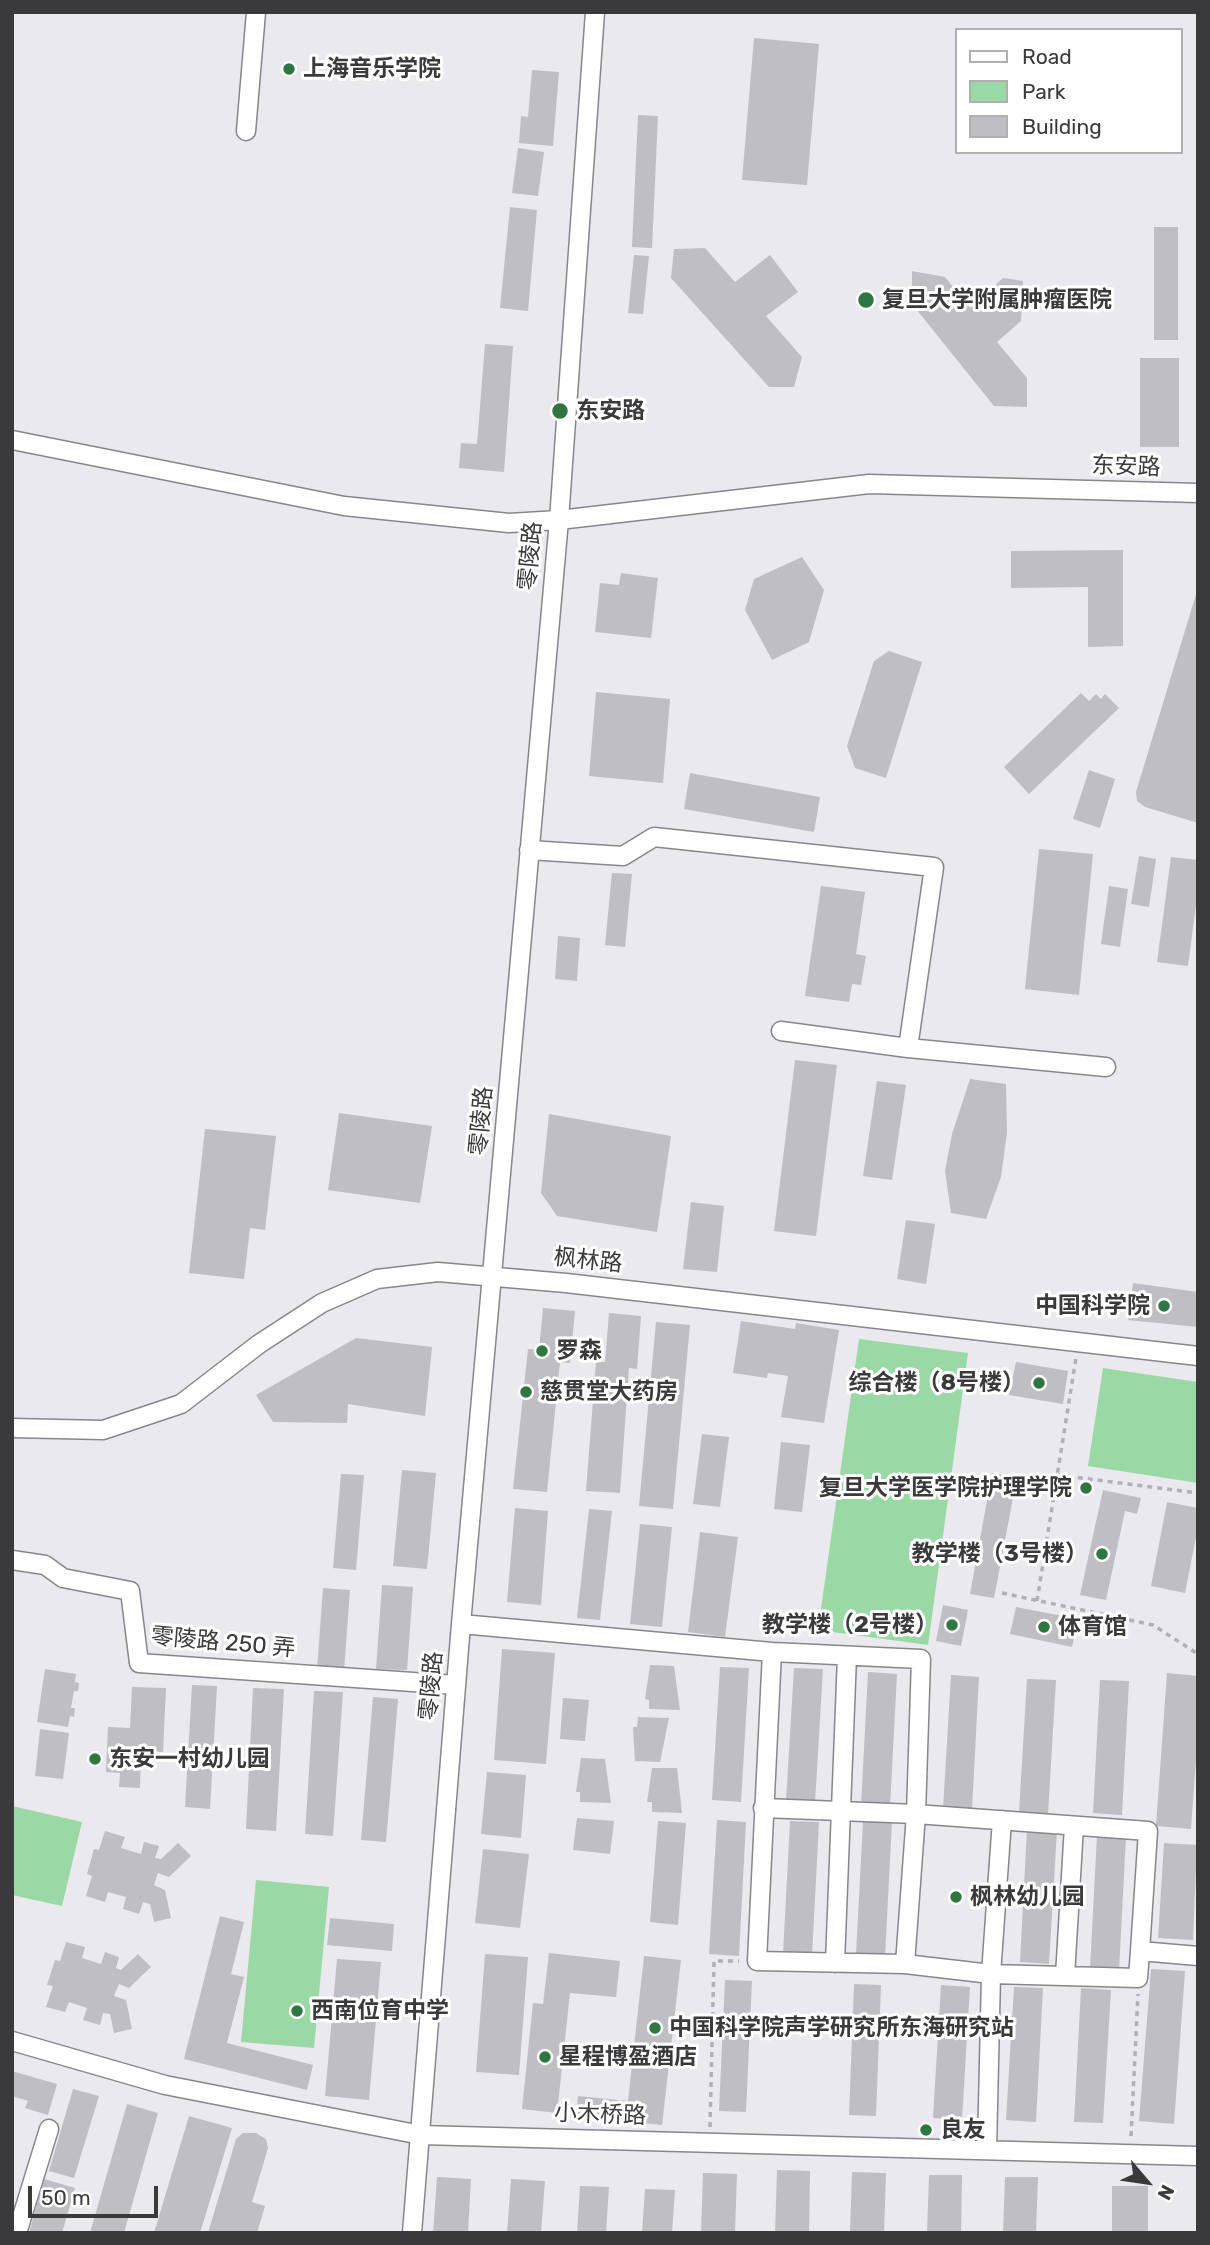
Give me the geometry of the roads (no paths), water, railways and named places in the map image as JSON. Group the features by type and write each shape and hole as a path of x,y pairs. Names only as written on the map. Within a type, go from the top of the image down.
{"street":[{"path":"246,131 256,12"},
{"name":"零陵路","path":"412,2233 461,1624 494,1277 528,850 559,520 595,12"},
{"name":"东安路","path":"12,440 344,506 509,523 559,520 869,484 1198,493"},
{"path":"528,850 623,856 654,837 934,867 908,1048"},
{"path":"781,1031 908,1048 1106,1068"},
{"name":"枫林路","path":"12,1428 103,1430 181,1404 259,1344 322,1303 377,1279 438,1272 1198,1356"},
{"name":"零陵路 250 弄","path":"12,1560 45,1565 63,1578 130,1591 138,1663 456,1685"},
{"path":"461,1624 772,1652 921,1659 916,1814 905,1964"},
{"path":"762,1808 916,1814 1148,1831 1138,1978 991,1974 905,1964 757,1961 762,1808 772,1652"},
{"path":"835,1963 847,1656"},
{"path":"987,2150 991,1974 1002,1821"},
{"path":"1065,1976 1074,1826"},
{"path":"1140,1951 1198,1956"},
{"name":"小木桥路","path":"12,2041 165,2085 421,2135 1198,2156"},
{"path":"17,2233 49,2129"}],"place":[{"name":"上海音乐学院","path":"289,69"},
{"name":"复旦大学附属肿瘤医院","path":"866,300"},
{"name":"东安路","path":"560,411"},
{"name":"中国科学院","path":"1164,1306"},
{"name":"罗森","path":"542,1351"},
{"name":"综合楼（8号楼）","path":"1039,1383"},
{"name":"慈贯堂大药房","path":"526,1392"},
{"name":"复旦大学医学院护理学院","path":"1086,1488"},
{"name":"教学楼（3号楼）","path":"1102,1554"},
{"name":"教学楼（2号楼）","path":"952,1625"},
{"name":"体育馆","path":"1044,1627"},
{"name":"东安一村幼儿园","path":"95,1759"},
{"name":"枫林幼儿园","path":"956,1897"},
{"name":"西南位育中学","path":"297,2011"},
{"name":"中国科学院声学研究所东海研究站","path":"655,2028"},
{"name":"星程博盈酒店","path":"545,2057"},
{"name":"良友","path":"926,2130"}]}
